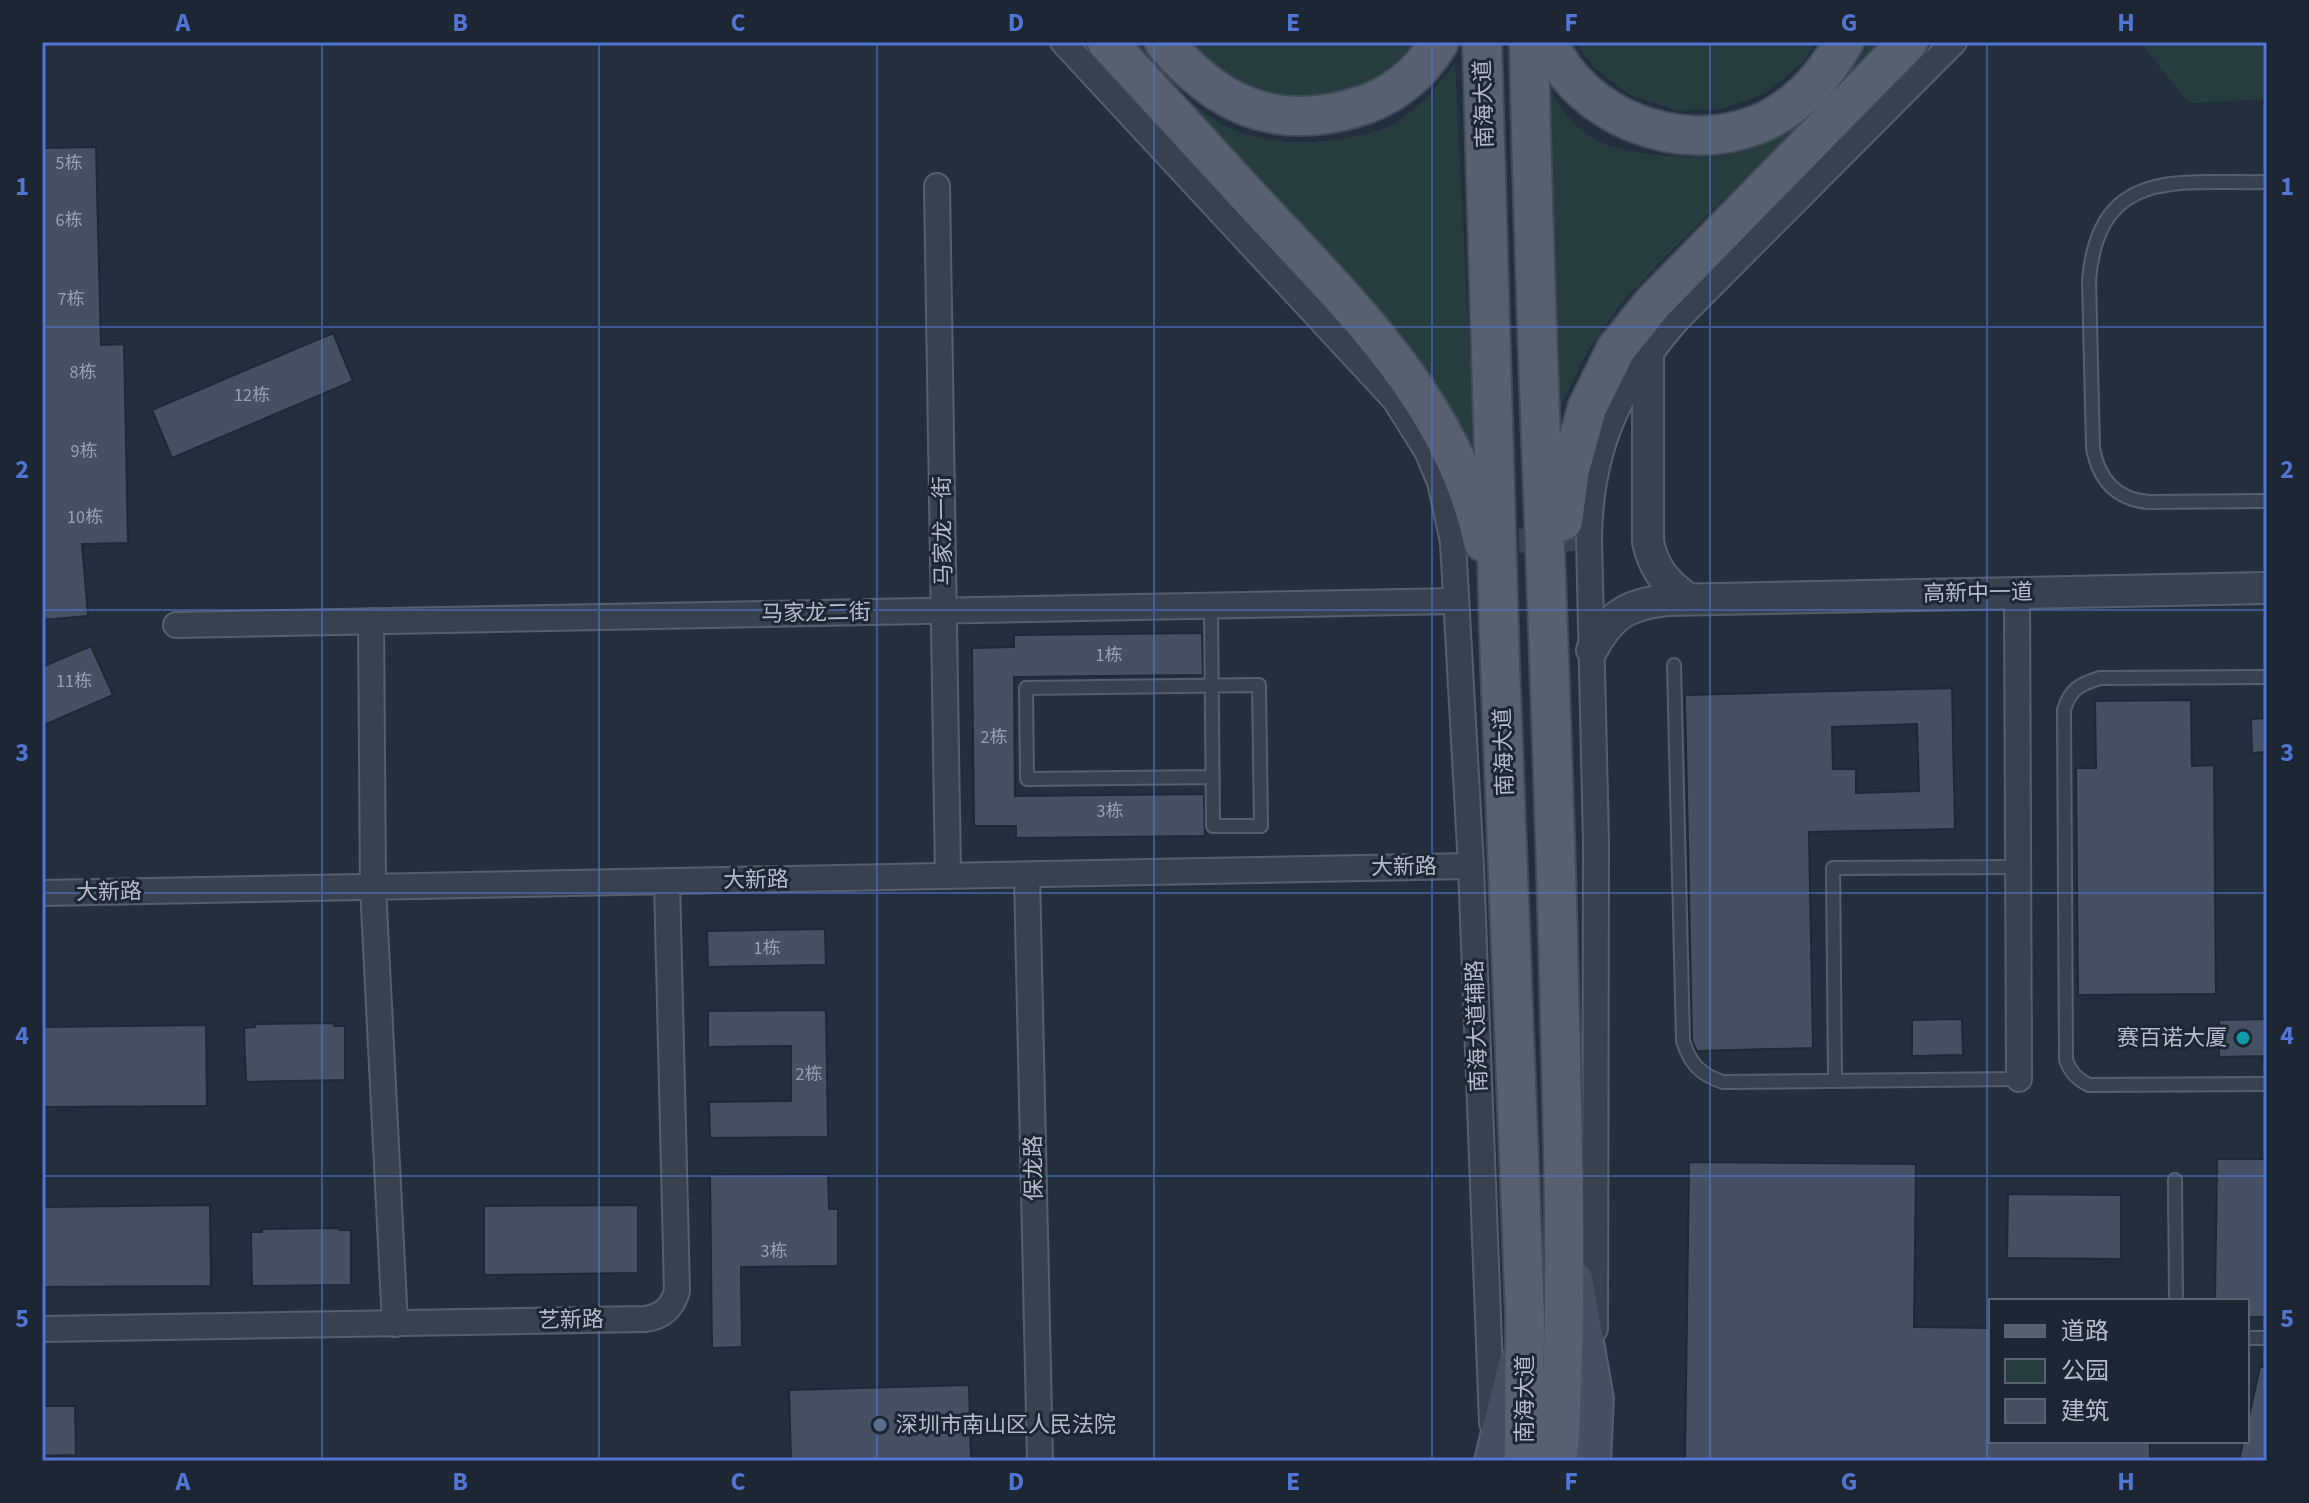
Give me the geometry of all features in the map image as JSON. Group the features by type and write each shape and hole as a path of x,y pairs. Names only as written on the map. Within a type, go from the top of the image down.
{"main road":[{"path":"1107,42 1353,308 1424,398 1456,458 1483,538 1500,665"},
{"path":"1164,42 1185,66 1212,89 1270,114 1302,118 1332,114 1391,93 1412,76 1439,42"},
{"name":"南海大道","path":"1482,42 1500,665 1525,1317 1503,1458"},
{"name":"南海大道","path":"1529,42 1532,223 1551,664 1565,1224 1558,1461"},
{"path":"1548,42 1567,74 1609,111 1669,133 1703,136 1732,133 1759,125 1785,110 1809,91 1844,42"},
{"path":"1551,664 1564,501 1570,470 1587,408 1616,349 1654,302 1908,42"},
{"path":"1565,1224 1596,1399 1593,1461"}],"street":[{"name":"南海大道辅路","path":"1063,42 1395,400 1427,451 1461,542 1456,601 1503,1458"},
{"path":"1596,1399 1596,843 1591,600 1582,539 1606,433 1648,354 1678,319 1954,42"},
{"name":"马家龙一街","path":"937,186 948,876"},
{"path":"1648,354 1648,542 1657,571 1688,599"},
{"name":"高新中一道","path":"1592,650 1609,623 1622,612 1651,602 2267,588"},
{"path":"2017,593 2019,1079"},
{"name":"马家龙二街","path":"176,625 1456,601"},
{"path":"371,621 373,887 395,1324"},
{"name":"大新路","path":"42,893 1471,866"},
{"name":"保龙路","path":"1027,876 1040,1461"},
{"name":"艺新路","path":"42,1329 645,1319 662,1314 674,1300 677,1291 667,882"}],"lane":[{"path":"2267,182 2160,184 2135,192 2111,215 2100,232 2090,263 2089,280 2093,448 2096,463 2109,487 2134,501 2267,501"},
{"path":"1211,605 1212,686 1213,777 1213,826 1261,826 1259,685 1212,686 1026,688 1026,748 1027,779 1213,777"},
{"path":"1674,665 1683,1041 1687,1055 1708,1077 1723,1082 2019,1079"},
{"path":"2267,677 2100,678 2082,683 2069,693 2064,710 2066,1060 2070,1070 2089,1085 2267,1084"},
{"path":"1835,1081 1833,868 2018,867"},
{"path":"2175,1180 2176,1299"}],"green space":[{"path":"1129,42 1140,42 1179,91 1221,124 1271,140 1301,142 1353,137 1389,126 1418,105 1455,63 1475,460 1443,397 1400,332"},
{"path":"1190,42 1414,42 1394,63 1371,79 1345,91 1289,97 1262,92 1236,81 1212,64"},
{"path":"1576,42 1816,42 1802,63 1766,93 1722,109 1675,110 1630,95 1593,67"},
{"path":"1864,42 1884,42 1619,306 1587,352 1556,416 1543,73 1568,116 1598,140 1642,153 1709,157 1750,148 1787,129 1836,83"},
{"path":"2140,42 2267,42 2267,99 2189,103"}],"building":[{"path":"96,147 101,345 124,344 128,543 82,544 88,616 42,620 42,148"},
{"path":"333,333 353,381 172,458 152,410"},
{"path":"1202,633 1203,675 1014,677 1015,796 1204,794 1205,836 1016,838 1016,826 974,826 972,648 1014,647 1014,635"},
{"path":"91,646 113,695 42,726 42,667"},
{"path":"1952,688 1955,829 1809,832 1813,1048 1697,1051 1692,1041 1685,695","holes":["1917,724 1919,791 1856,793 1856,769 1833,769 1832,727"]},
{"path":"2191,700 2192,766 2214,765 2216,994 2078,995 2076,768 2096,768 2095,701"},
{"path":"2267,718 2267,752 2252,753 2251,719"},
{"path":"825,929 826,965 708,967 707,931"},
{"path":"826,1010 828,1137 710,1138 709,1102 791,1101 791,1046 708,1047 708,1011"},
{"path":"1962,1019 1963,1055 1912,1056 1912,1020"},
{"name":"赛百诺大厦","path":"2267,1019 2267,1056 2219,1057 2219,1020"},
{"path":"334,1023 334,1026 345,1026 345,1080 246,1082 244,1028 255,1027 255,1024"},
{"path":"206,1025 207,1106 42,1107 42,1027"},
{"path":"2217,1159 2267,1159 2267,1317 2249,1317 2249,1299 2215,1299"},
{"path":"1689,1162 1916,1164 1914,1327 1989,1328 1989,1443 2150,1443 2150,1461 1685,1461"},
{"path":"828,1174 829,1209 838,1209 838,1266 741,1267 742,1347 712,1348 710,1175"},
{"path":"2008,1194 2121,1195 2121,1259 2007,1258"},
{"path":"210,1205 211,1286 42,1287 42,1207"},
{"path":"638,1205 638,1273 484,1275 484,1206"},
{"path":"262,1229 351,1230 351,1285 252,1286 251,1232 262,1232"},
{"path":"2260,1367 2267,1367 2267,1461 2239,1461 2243,1443 2249,1443 2249,1416"},
{"name":"深圳市南山区人民法院","path":"969,1385 971,1461 791,1461 789,1390"},
{"path":"42,1406 75,1406 76,1455 42,1456"}],"tunnel":[{"path":"1483,542 1575,539"}],"place":[{"name":"赛百诺大厦","path":"2243,1038"},
{"name":"深圳市南山区人民法院","path":"880,1425"}]}
